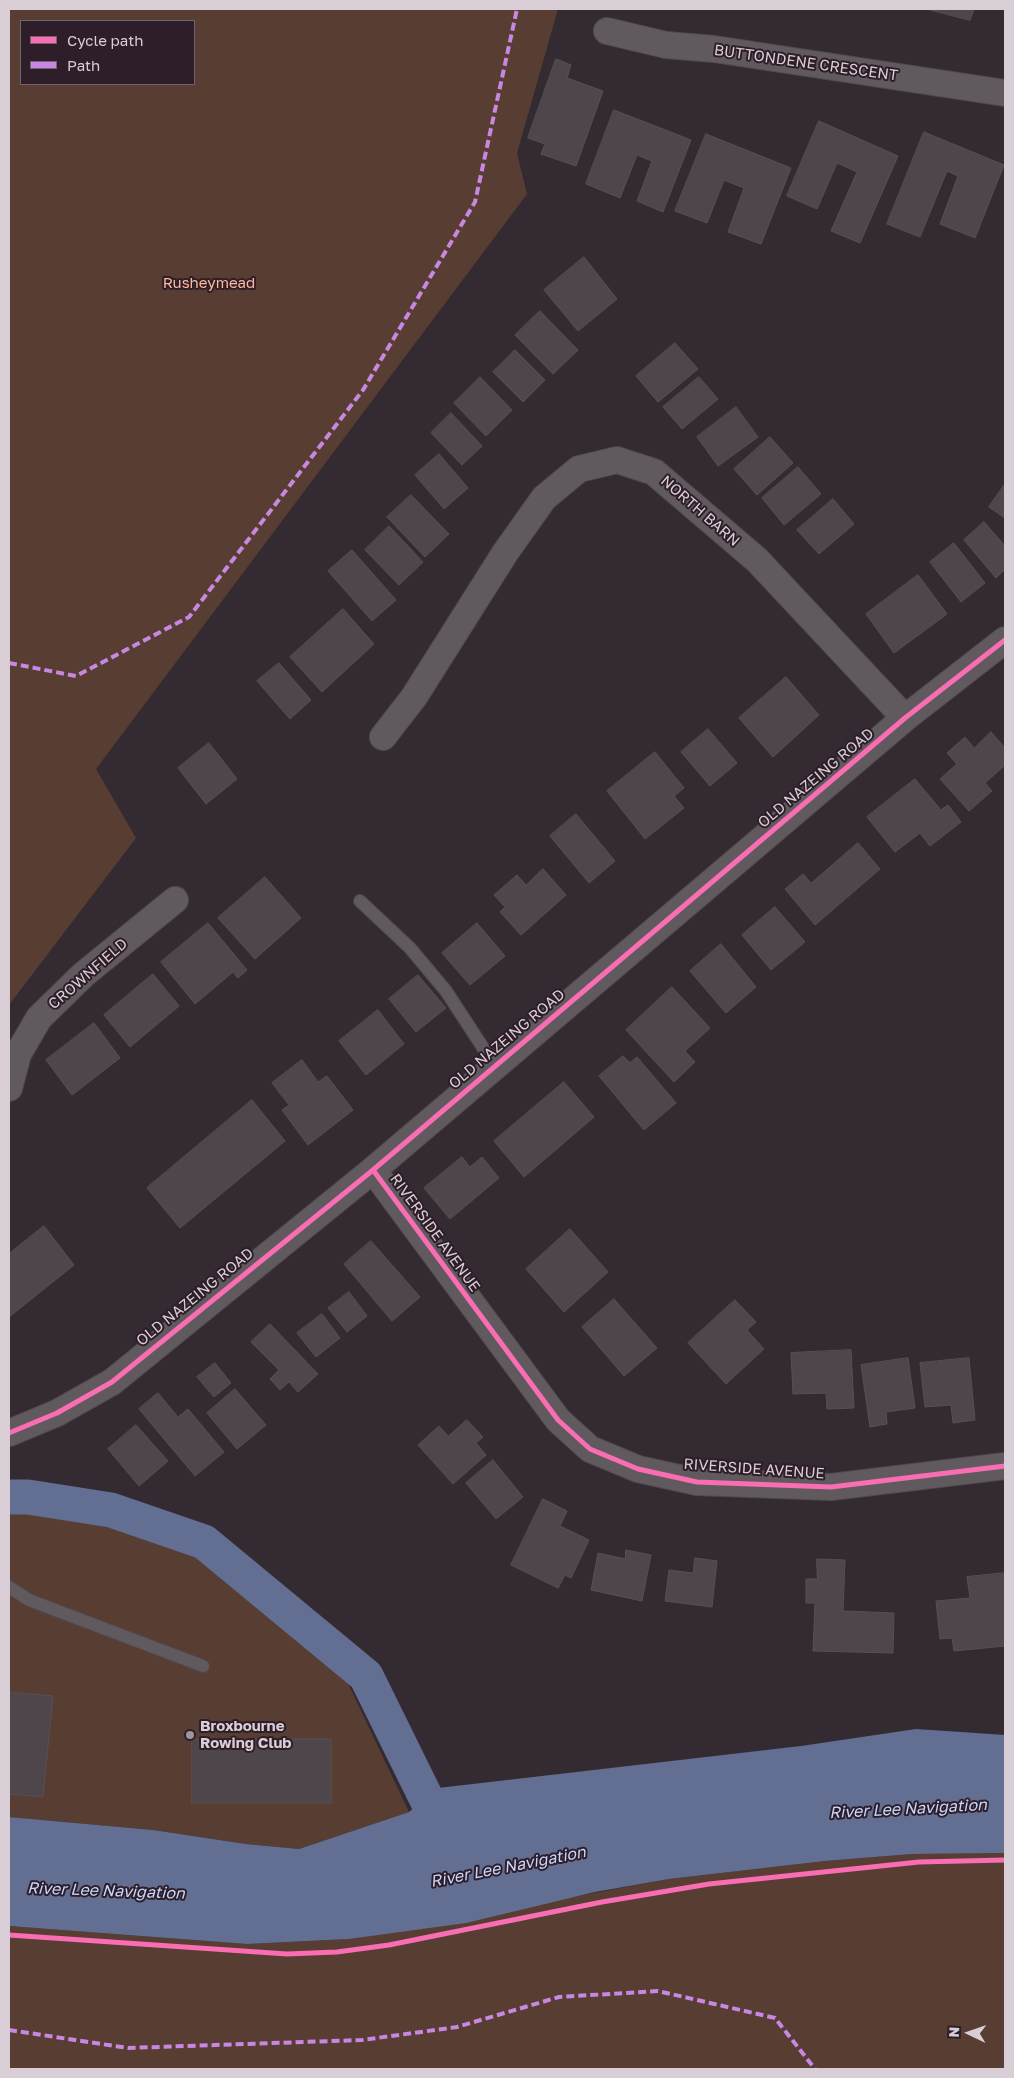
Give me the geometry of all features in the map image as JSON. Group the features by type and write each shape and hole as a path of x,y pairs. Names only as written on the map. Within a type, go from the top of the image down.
{"street":[{"name":"BUTTONDENE CRESCENT","path":"607,30 666,45 714,49 1005,93"},
{"name":"NORTH BARN","path":"384,737 414,697 505,552 544,498 579,469 617,460 654,472 757,560 905,718"},
{"name":"OLD NAZEING ROAD","path":"9,1432 57,1413 112,1382 373,1170 905,718 1005,640"},
{"name":"CROWNFIELD","path":"10,1080 18,1054 39,1018 83,975 175,900"},
{"name":"RIVERSIDE AVENUE","path":"373,1170 558,1420 590,1450 638,1469 697,1482 764,1485 831,1487 1005,1466"}],"lane":[{"path":"360,901 410,948 446,991 495,1066"},
{"path":"9,1587 29,1600 204,1666"}],"green space":[{"name":"Rusheymead","path":"9,9 558,9 517,153 527,194 96,769 136,838 9,1005"},
{"name":"Broxbourne Rowing Club","path":"37,1507 102,1521 173,1542 232,1576 345,1677 409,1812 299,1849 246,1844 153,1830 9,1817 9,1508"},
{"path":"1005,1853 1005,2069 9,2069 9,1926 247,1944 349,1939 669,1879 825,1861 912,1854"}],"water":[{"name":"River Lee Navigation","path":"916,1729 1005,1735 1005,1853 912,1854 825,1861 669,1879 595,1892 466,1923 349,1939 247,1944 9,1926 9,1817 153,1830 246,1844 299,1849 409,1812 438,1788 801,1746"}],"building":[{"path":"927,9 974,9 970,20"},
{"path":"556,59 571,65 567,78 603,91 576,166 541,154 545,144 528,138"},
{"path":"614,110 691,140 663,212 637,201 652,161 637,155 620,198 586,184"},
{"path":"819,121 898,156 860,243 831,231 857,172 837,163 817,209 787,196"},
{"path":"924,132 1004,165 975,238 940,224 958,176 947,171 920,237 887,224"},
{"path":"706,134 791,168 761,244 728,232 744,188 724,180 707,223 675,211"},
{"path":"584,257 617,299 578,331 544,290"},
{"path":"540,311 578,350 553,374 515,335"},
{"path":"675,343 698,369 658,402 636,376"},
{"path":"515,350 545,380 523,402 493,372"},
{"path":"480,377 512,410 486,436 454,403"},
{"path":"699,377 718,399 682,429 663,407"},
{"path":"736,407 758,437 718,466 697,437"},
{"path":"451,413 482,446 462,465 431,433"},
{"path":"770,437 793,463 757,495 734,469"},
{"path":"439,454 468,488 444,509 415,475"},
{"path":"798,467 821,494 784,525 762,498"},
{"path":"1005,484 1005,518 989,507"},
{"path":"411,495 449,534 425,557 387,517"},
{"path":"833,499 854,524 819,554 797,530"},
{"path":"984,522 1005,546 1005,569 996,578 964,540"},
{"path":"389,526 423,562 399,585 365,550"},
{"path":"954,543 985,583 961,602 930,562"},
{"path":"352,550 396,600 372,621 328,571"},
{"path":"918,575 947,614 894,653 866,614"},
{"path":"343,609 374,644 322,692 290,657"},
{"path":"279,663 311,700 290,719 257,681"},
{"path":"786,677 819,715 773,757 739,718"},
{"path":"708,729 737,763 710,786 681,752"},
{"path":"991,732 1005,748 1005,765 985,783 992,791 969,811 940,779 957,764 947,753 965,737 974,748"},
{"path":"209,743 237,779 206,804 178,768"},
{"path":"655,752 684,788 674,796 684,808 645,839 607,791"},
{"path":"915,779 941,810 948,805 961,822 930,846 920,833 895,852 867,817"},
{"path":"576,814 615,861 589,883 550,836"},
{"path":"858,843 880,869 815,925 785,889 803,874 811,883"},
{"path":"543,869 566,895 521,935 500,912 505,907 494,895 517,875 526,885"},
{"path":"265,877 301,918 255,959 218,918"},
{"path":"775,907 805,942 771,970 742,935"},
{"path":"208,923 247,970 238,978 233,972 195,1004 161,962"},
{"path":"477,923 505,956 470,985 442,953"},
{"path":"721,944 756,987 726,1013 690,971"},
{"path":"153,974 179,1006 130,1047 104,1015"},
{"path":"418,975 446,1008 416,1032 389,999"},
{"path":"672,987 710,1028 685,1051 695,1062 674,1082 626,1030"},
{"path":"378,1010 404,1044 366,1075 339,1041"},
{"path":"94,1023 120,1058 72,1095 46,1060"},
{"path":"623,1056 630,1063 637,1057 676,1103 644,1130 599,1076"},
{"path":"302,1060 318,1082 327,1076 353,1110 308,1145 282,1110 289,1105 272,1083"},
{"path":"564,1082 594,1117 524,1177 494,1141"},
{"path":"252,1100 285,1141 180,1228 147,1188"},
{"path":"462,1157 470,1167 482,1157 499,1178 450,1219 424,1188"},
{"path":"44,1226 74,1265 9,1317 9,1254"},
{"path":"570,1229 608,1272 564,1312 526,1269"},
{"path":"371,1241 420,1297 392,1321 344,1264"},
{"path":"349,1292 367,1316 347,1332 328,1308"},
{"path":"614,1299 657,1348 624,1376 582,1327"},
{"path":"735,1300 756,1322 747,1330 764,1349 726,1384 688,1343"},
{"path":"322,1314 340,1338 316,1357 297,1333"},
{"path":"270,1324 318,1374 298,1392 289,1382 280,1390 270,1379 279,1370 251,1342"},
{"path":"851,1350 854,1408 827,1409 826,1393 793,1394 791,1353"},
{"path":"908,1358 915,1408 886,1412 887,1424 870,1427 861,1365"},
{"path":"969,1358 975,1420 953,1423 951,1405 925,1407 920,1363"},
{"path":"215,1363 231,1383 214,1397 197,1377"},
{"path":"235,1389 266,1425 237,1449 207,1413"},
{"path":"158,1393 178,1417 188,1409 224,1452 195,1476 139,1409"},
{"path":"467,1420 483,1437 476,1443 486,1455 453,1484 418,1445 439,1426 448,1436"},
{"path":"136,1425 168,1461 139,1486 108,1449"},
{"path":"493,1460 523,1497 496,1519 466,1483"},
{"path":"543,1499 567,1511 560,1526 589,1540 571,1578 565,1575 558,1588 511,1565"},
{"path":"626,1550 651,1555 642,1601 591,1590 598,1553 625,1559"},
{"path":"695,1558 717,1561 712,1607 665,1601 669,1570 693,1573"},
{"path":"817,1559 845,1560 843,1611 894,1613 893,1653 813,1651 815,1603 806,1603 806,1579 817,1579"},
{"path":"1005,1573 1005,1646 954,1651 952,1638 940,1639 936,1601 970,1598 967,1577"},
{"path":"9,1692 53,1696 43,1797 9,1794"},
{"path":"192,1739 331,1739 331,1803 192,1803"}],"waterway":[{"path":"9,1497 28,1497 111,1510 204,1542 366,1676 434,1814 440,1844"}],"marked path":[{"path":"9,663 76,676 189,617 363,390 475,202 517,9"},
{"path":"9,2030 128,2048 362,2040 457,2027 559,1997 658,1991 775,2018 815,2069"}],"cycle path":[{"path":"9,1433 57,1413 112,1382 373,1170 905,718 1005,640"},
{"path":"373,1170 558,1420 590,1449 638,1469 697,1482 831,1487 1005,1466"},
{"path":"9,1935 287,1954 337,1952 389,1945 602,1902 709,1884 919,1862 1005,1860"}],"place":[{"name":"Broxbourne Rowing Club","path":"190,1735"}]}
